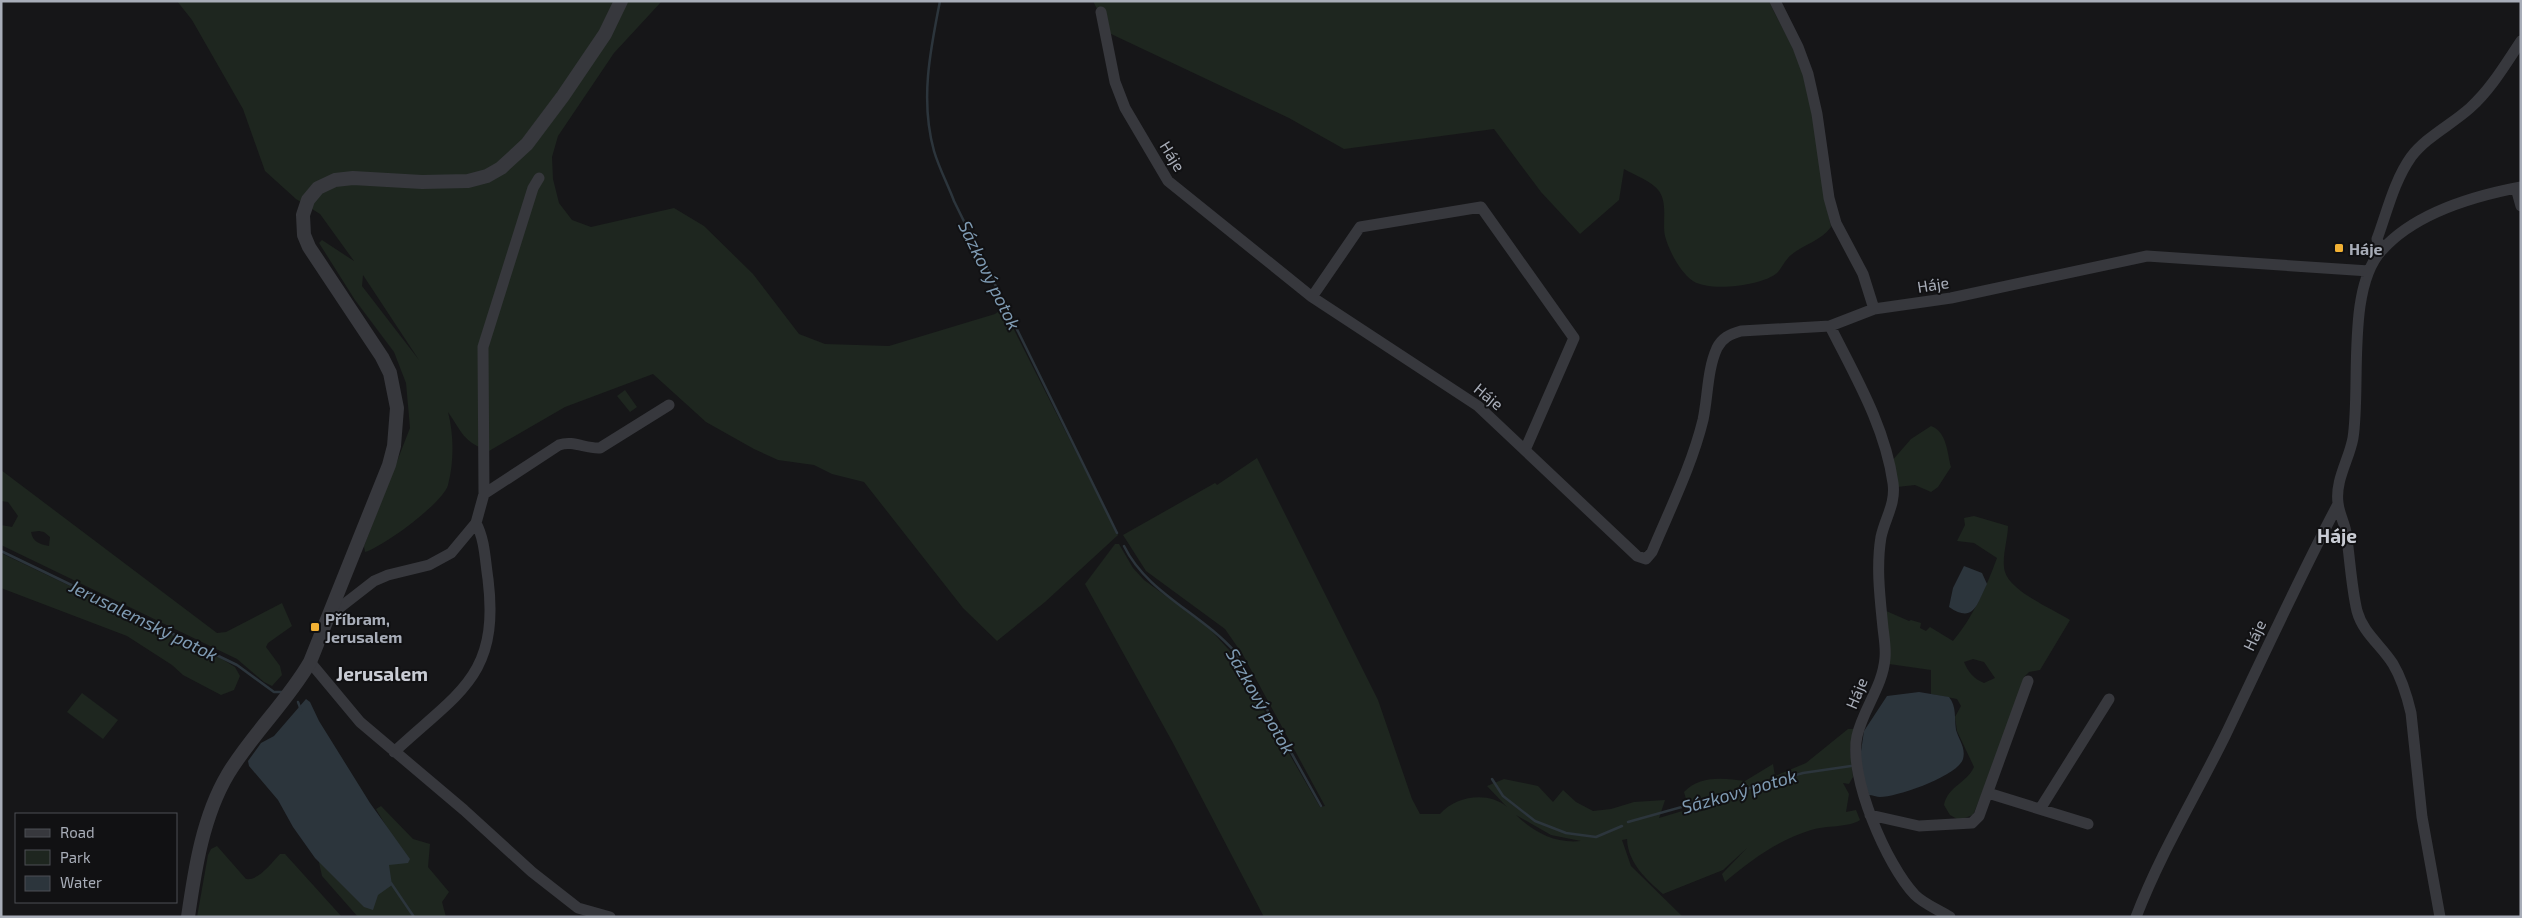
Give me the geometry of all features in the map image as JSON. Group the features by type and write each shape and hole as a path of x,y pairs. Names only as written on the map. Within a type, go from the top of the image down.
{"street":[{"path":"188,917 198,859 208,821 219,791 244,750 292,690 310,662 389,465 394,446 397,408 392,381 382,357 309,247 302,225 308,200 318,188 335,180 353,178 422,182 468,181 487,176 500,168 527,144 569,88 606,34 621,1"},
{"path":"1775,1 1798,47 1808,74 1817,114 1829,198 1836,223 1863,274 1874,309"},
{"name":"Háje","path":"1101,12 1118,91 1125,108 1168,182 1312,296 1478,406 1637,556 1646,559 1652,552 1690,458 1702,420 1714,358 1724,339 1741,331 1830,326 1874,309 1951,298 2147,256 2369,272"},
{"path":"2382,250 2377,239 2401,173 2411,157 2418,149 2469,109 2490,88 2521,41"},
{"path":"329,616 374,581 388,575 441,560 461,544 476,523 484,494 483,347 533,188 539,178"},
{"path":"2518,187 2521,206"},
{"name":"Háje","path":"2440,917 2422,817 2410,704 2392,663 2366,630 2361,620 2346,530 2338,504 2338,485 2353,438 2358,334 2364,288 2369,272 2382,250 2426,218 2464,203 2518,187"},
{"path":"1312,296 1360,227 1481,207 1574,338 1525,450"},
{"name":"Háje","path":"1830,326 1878,423 1893,483 1894,501 1881,537 1879,585 1885,658 1879,682 1858,733 1855,745 1857,769 1870,815 1903,881 1917,896 1950,917"},
{"path":"484,494 559,445 572,443 593,449 600,448 669,405"},
{"name":"Háje","path":"2136,917 2150,881 2224,737 2284,609 2338,504"},
{"path":"394,752 435,717 462,688 478,668 486,650 490,629 490,599 482,534 476,523"},
{"path":"310,662 360,722 464,810 575,912 610,917"},
{"path":"1870,815 1891,818 1919,826 1972,823 1979,816 2028,681"},
{"path":"2040,809 2109,699"},
{"path":"1988,793 2088,824"}],"green space":[{"path":"177,1 662,1 614,53 558,136 552,157 553,179 559,203 572,220 591,227 674,208 704,226 753,274 799,334 825,344 889,346 995,314 1003,308 1118,535 1045,602 997,641 963,608 864,482 832,474 814,465 778,460 754,449 706,422 653,374 565,407 489,451 480,448 468,440 448,412 452,439 452,458 448,485 444,493 424,513 398,533 365,552 364,546 410,428 406,383 394,352 355,300 319,243 322,240 354,261 320,214 296,199 265,171 243,109 192,20","holes":["363,275 419,360 362,286"]},
{"path":"1093,1 1769,1 1791,44 1802,71 1811,110 1831,227 1822,236 1791,255 1777,273 1770,278 1735,286 1723,287 1701,284 1688,277 1669,248 1664,231 1664,207 1659,191 1647,181 1624,169 1619,200 1580,234 1541,192 1494,129 1344,149 1289,118 1109,33"},
{"path":"625,390 637,407 630,412 617,396"},
{"path":"1931,426 1943,438 1951,467 1938,487 1931,492 1915,485 1897,487 1891,462 1911,439"},
{"path":"1257,458 1378,700 1412,799 1420,814 1440,814 1455,803 1482,797 1499,802 1507,807 1487,786 1504,779 1538,786 1553,802 1563,790 1576,802 1593,811 1611,809 1634,802 1665,800 1659,818 1689,809 1684,792 1697,783 1713,779 1745,781 1773,764 1775,776 1806,763 1848,729 1854,729 1850,749 1853,777 1849,784 1843,783 1849,794 1846,812 1856,810 1860,820 1855,823 1811,830 1787,839 1755,859 1725,882 1722,874 1747,848 1723,870 1663,894 1639,870 1631,856 1627,839 1622,840 1631,866 1683,917 1264,917 1173,743 1085,584 1115,544 1119,544 1133,568 1144,580 1207,626 1229,650 1320,807 1325,806 1243,655 1225,629 1146,571 1123,535 1215,483 1217,485","holes":["1516,815 1551,835 1581,841 1563,841 1545,836 1530,827"]},
{"path":"1,470 217,633 226,632 282,603 292,626 268,643 266,647 280,666 282,675 272,686 264,682 237,659 1,545 1,525 12,527 18,516 8,502 1,501","holes":["31,532 44,532 50,537 49,546 37,542"]},
{"path":"1974,516 2008,526 2004,567 2009,579 2024,593 2070,620 2040,670 2029,672 2024,677 2015,714 1973,815 1959,820 1950,815 1944,805 1949,793 1967,777 1974,767 1957,731 1955,717 1961,706 1957,699 1931,694 1931,670 1889,664 1884,610 1909,621 1921,623 1920,628 1926,631 1930,627 1953,641 1967,622 1978,602 1997,558 1974,543 1957,541 1965,525 1964,518","holes":["1973,659 1984,662 1995,678 1984,683 1972,675 1964,662"]},
{"path":"1,553 217,656 235,667 240,676 234,690 221,695 183,675 172,665 127,636 1,588"},
{"path":"82,693 118,720 103,739 67,712"},
{"path":"381,806 413,839 430,844 428,867 449,892 442,902 446,917 358,917 322,876 318,858 396,843 376,809"},
{"path":"217,846 246,879 256,877 280,854 285,854 342,917 197,917 208,855 211,849"}],"water":[{"path":"1964,566 1982,573 1987,584 1974,609 1964,613 1957,612 1949,607 1953,588"},
{"path":"1919,692 1949,697 1952,701 1956,730 1963,748 1963,759 1959,766 1926,784 1888,796 1869,795 1859,765 1864,731 1887,696"},
{"path":"306,699 310,702 319,721 370,803 410,859 408,863 389,865 392,885 378,895 373,910 364,907 315,858 293,827 278,800 249,766 248,761 261,743 274,736"}],"waterway":[{"name":"Sázkový potok","path":"940,1 930,57 927,95 930,132 934,151 954,201 1117,533"},
{"name":"Sázkový potok","path":"1124,546 1146,577 1207,626 1235,652 1321,806"},
{"name":"Jerusalemský potok","path":"1,551 237,665 274,692 283,692"},
{"name":"Jerusalemský potok","path":"298,702 301,710"},
{"name":"Sázkový potok","path":"1628,822 1803,773 1851,766"},
{"name":"Sázkový potok","path":"1492,779 1503,796 1535,821 1566,833 1596,837 1622,826"},
{"name":"Jerusalemský potok","path":"391,883 414,917"}],"place":[{"name":"Háje","path":"2339,248"},
{"name":"Příbram, Jerusalem","path":"315,627"}],"district":[{"name":"Háje","path":"2337,535"},
{"name":"Jerusalem","path":"382,673"}]}
